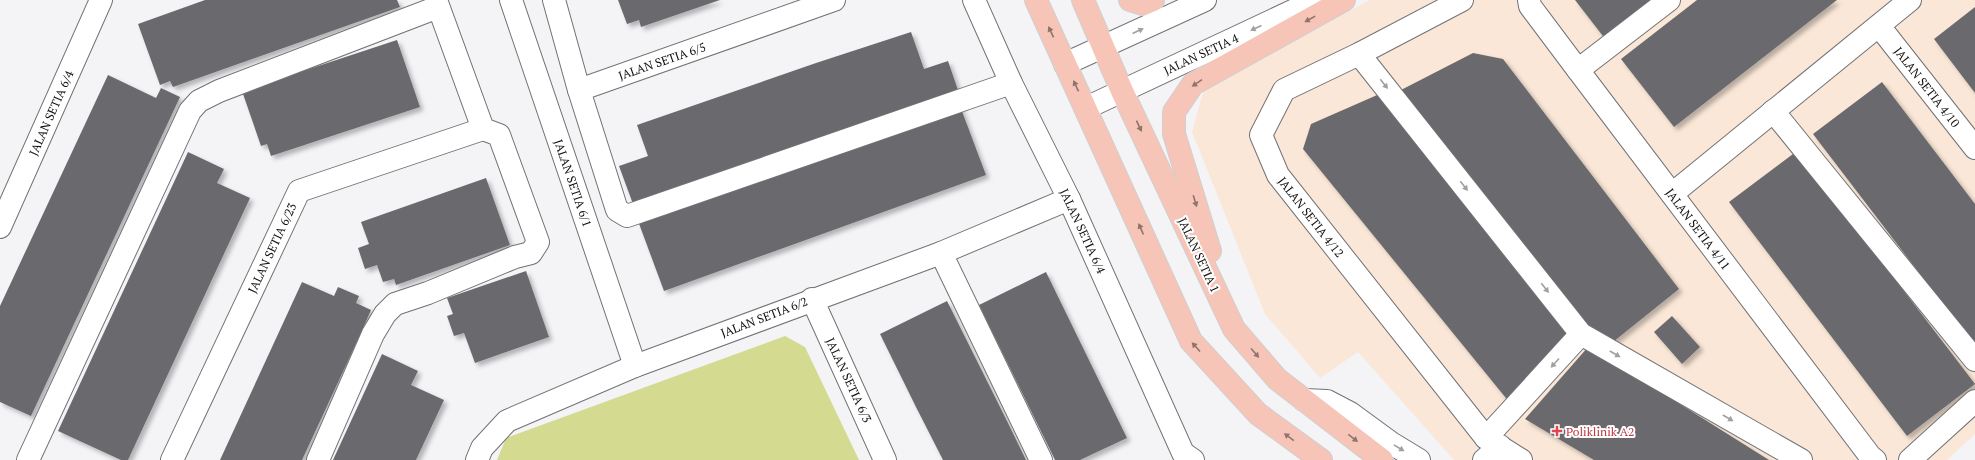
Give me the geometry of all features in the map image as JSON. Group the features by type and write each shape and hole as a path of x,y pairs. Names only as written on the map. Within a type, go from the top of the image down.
{"main road":[{"path":"1036,0 1191,341 1258,414 1320,460"},
{"name":"JALAN SETIA 1","path":"1083,0 1122,91 1234,329 1277,379 1382,460"},
{"path":"1130,0 1143,4 1152,0"},
{"path":"1234,329 1174,134 1174,112 1193,84 1344,0"}],"street":[{"name":"JALAN SETIA 6/4","path":"0,227 101,0"},
{"name":"JALAN SETIA 6/1","path":"511,0 635,366"},
{"path":"554,0 579,90 617,210 627,216 1011,83"},
{"name":"JALAN SETIA 6/5","path":"579,90 834,0"},
{"name":"JALAN SETIA 6/4","path":"974,0 1011,83 1069,199 1183,453 1193,460"},
{"path":"1065,64 1103,48 1205,0"},
{"name":"JALAN SETIA 4","path":"1086,108 1316,0"},
{"name":"JALAN SETIA 4/12","path":"1462,0 1360,54 1284,90 1261,135 1278,175 1490,448 1521,460"},
{"name":"JALAN SETIA 4/11","path":"1529,0 1530,6 1870,459"},
{"path":"1578,70 1669,0"},
{"path":"1672,194 1910,0"},
{"path":"28,460 190,111 199,101 219,91 437,4 483,129 499,135 538,242 531,253 515,257 428,293 396,304 385,314 373,334 318,460"},
{"name":"JALAN SETIA 4/10","path":"1879,26 1975,148"},
{"path":"1360,54 1581,334 1801,460"},
{"path":"1773,111 1975,360"},
{"name":"JALAN SETIA 6/23","path":"172,460 299,191 483,129"},
{"name":"JALAN SETIA 6/2","path":"477,460 482,448 506,421 635,366 812,299 942,253 1069,199"},
{"path":"942,253 1041,460"},
{"name":"JALAN SETIA 6/3","path":"812,299 885,460"},
{"path":"1490,448 1581,334"},
{"path":"1304,400 1327,401 1350,414 1391,443 1419,460"},
{"path":"1910,460 1975,401"}],"shaded area":[{"path":"1370,0 1975,0 1975,434 1947,460 1454,460 1358,352 1320,378 1265,314 1192,132 1204,89"}],"green space":[{"path":"785,336 805,347 859,460 497,460 506,438"}],"building":[{"path":"205,0 397,0 400,7 173,87 170,81 160,85 138,24"},
{"path":"618,0 720,0 641,27 639,20 627,24"},
{"path":"1575,0 1658,0 1606,40"},
{"path":"1697,0 1837,0 1674,127 1621,59"},
{"path":"1975,7 1975,93 1934,39"},
{"path":"911,32 924,69 948,61 959,93 633,204 619,166 648,156 637,125"},
{"path":"397,40 420,107 271,156 267,144 261,146 242,91"},
{"path":"1473,53 1503,59 1679,289 1613,342 1585,325 1401,90"},
{"path":"108,75 156,98 161,88 180,97 31,416 0,402 0,306"},
{"path":"1882,82 1975,204 1975,346 1813,134"},
{"path":"1384,92 1569,335 1510,403 1303,149 1311,124"},
{"path":"960,106 986,175 664,291 638,221"},
{"path":"1797,151 1975,384 1907,436 1729,202"},
{"path":"188,152 224,169 217,183 250,198 128,460 121,460 58,431"},
{"path":"486,178 510,245 396,285 394,279 383,282 377,265 365,269 358,248 369,244 361,222"},
{"path":"526,271 549,337 475,363 464,333 454,336 447,316 453,314 447,298"},
{"path":"1046,272 1127,438 1080,460 1055,460 979,305"},
{"path":"302,282 334,296 338,287 359,296 356,303 371,310 360,335 302,460 220,460"},
{"path":"947,301 1026,460 943,460 916,407 880,334"},
{"path":"1672,316 1700,347 1682,364 1654,332"},
{"path":"1588,347 1769,460 1594,460 1525,419"},
{"path":"382,354 418,371 411,385 444,400 416,460 333,460"}],"place":[{"name":"Poliklinik A2","path":"1557,431"}]}
